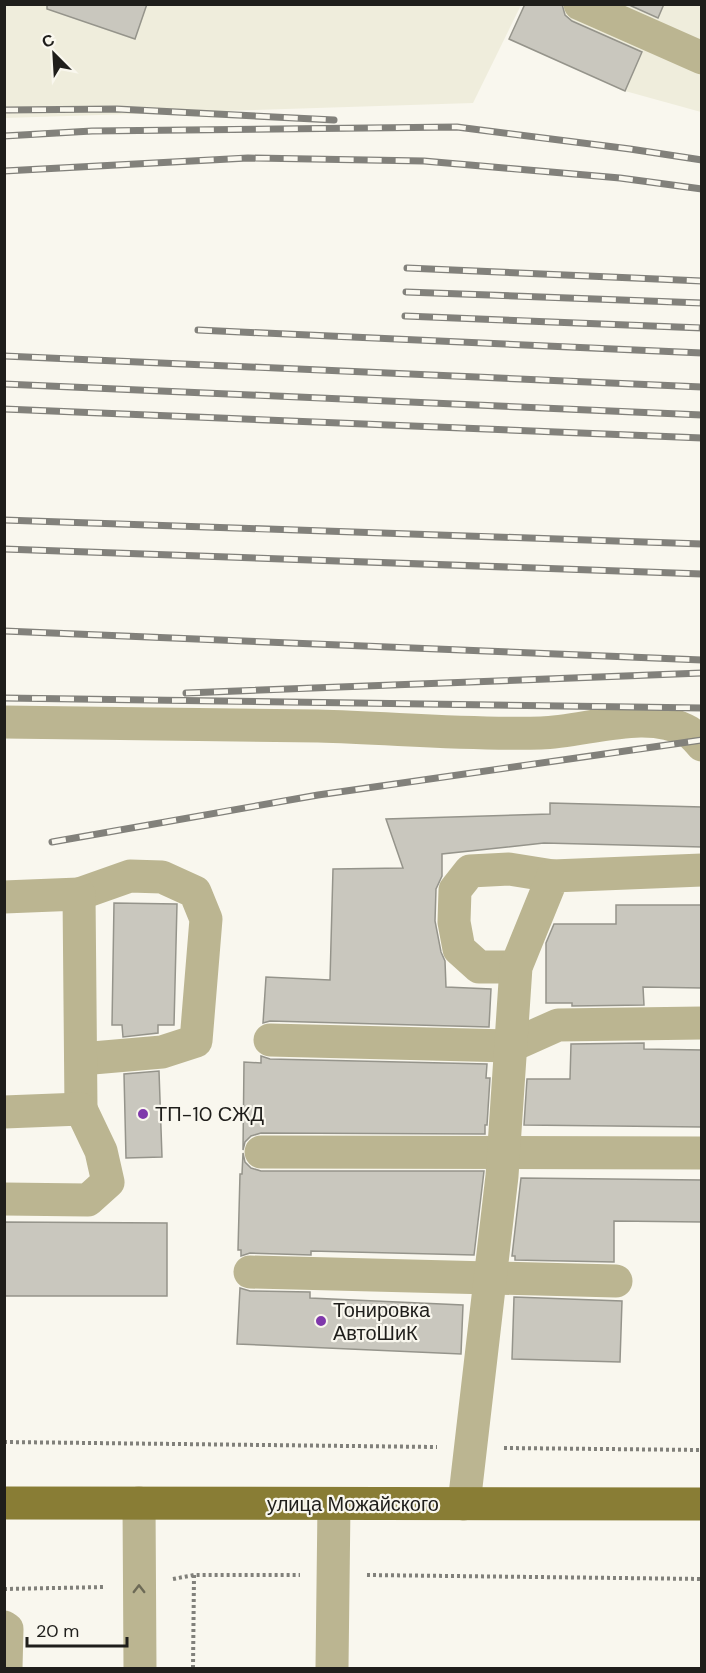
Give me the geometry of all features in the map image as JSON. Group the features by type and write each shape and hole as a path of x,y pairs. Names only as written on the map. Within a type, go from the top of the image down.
{"main road":[{"name":"улица Можайского","path":"4,1503 702,1504"}],"street":[{"path":"580,4 702,58"},
{"path":"4,722 319,726 510,734 555,733 600,724 670,723 691,733 702,745"},
{"path":"516,967 479,967 459,949 454,922 454,890 471,871 509,869 553,876 702,870"},
{"path":"4,897 79,894 130,876 162,877 195,892 206,919 196,1041 162,1053 81,1059"},
{"path":"464,1504 504,1152 516,967 553,876"},
{"path":"4,1199 88,1200 108,1182 101,1151 81,1109 79,894"},
{"path":"270,1040 511,1046 558,1025 702,1023"},
{"path":"4,1112 81,1109"},
{"path":"261,1152 702,1153"},
{"path":"250,1272 616,1281"},
{"path":"139,1503 140,1668"},
{"path":"332,1668 333,1504"},
{"path":"4,1627 7,1629 6,1668"}],"path":[{"path":"4,1442 702,1450"},
{"path":"193,1668 194,1575"}],"shaded area":[{"path":"4,5 521,5 473,103 5,118"},
{"path":"525,5 701,5 701,112 625,91 509,39"}],"building":[{"path":"47,4 147,4 135,39 47,9"},
{"path":"525,4 562,4 565,15 572,21 642,52 625,91 509,39"},
{"path":"627,4 664,4 658,18"},
{"path":"550,803 702,807 702,847 544,843 442,854 442,876 436,889 435,921 445,961 446,987 491,989 489,1027 270,1021 263,1023 266,977 330,980 333,869 403,868 386,819 550,814"},
{"path":"114,903 177,904 174,1025 158,1025 158,1033 123,1037 122,1025 112,1025"},
{"path":"616,905 702,905 702,988 643,987 644,1005 572,1006 572,1003 546,1003 546,943 554,924 616,924"},
{"path":"644,1043 644,1049 702,1050 702,1127 524,1125 527,1079 570,1079 571,1044"},
{"path":"261,1056 270,1059 487,1064 486,1078 490,1078 485,1134 261,1133 251,1136 245,1142 243,1150 244,1062 261,1063"},
{"name":"ТП-10 СЖД","path":"159,1071 162,1157 126,1158 124,1074"},
{"path":"243,1153 245,1162 251,1168 261,1171 484,1171 474,1255 311,1251 311,1255 250,1253 241,1256 241,1250 238,1250 240,1174 242,1174"},
{"path":"521,1178 702,1180 702,1222 614,1221 614,1262 515,1260 515,1256 512,1256"},
{"path":"4,1222 167,1223 167,1296 4,1296"},
{"path":"240,1288 250,1291 310,1292 310,1298 463,1305 461,1354 237,1344"},
{"path":"514,1297 622,1301 620,1362 512,1359"}],"railway":[{"path":"4,110 117,109 334,120"},
{"path":"4,136 92,131 457,127 702,160"},
{"path":"4,171 248,158 424,161 620,178 702,189"},
{"path":"407,268 702,281"},
{"path":"406,292 702,303"},
{"path":"405,316 702,328"},
{"path":"198,330 702,353"},
{"path":"4,356 702,387"},
{"path":"4,384 702,415"},
{"path":"4,409 702,438"},
{"path":"4,520 702,544"},
{"path":"4,549 702,574"},
{"path":"4,631 702,660"},
{"path":"186,693 702,673"},
{"path":"4,698 702,708"},
{"path":"52,842 318,795 702,740"}],"place":[{"name":"ТП-10 СЖД","path":"143,1114"},
{"name":"Тонировка АвтоШиК","path":"321,1321"}]}
